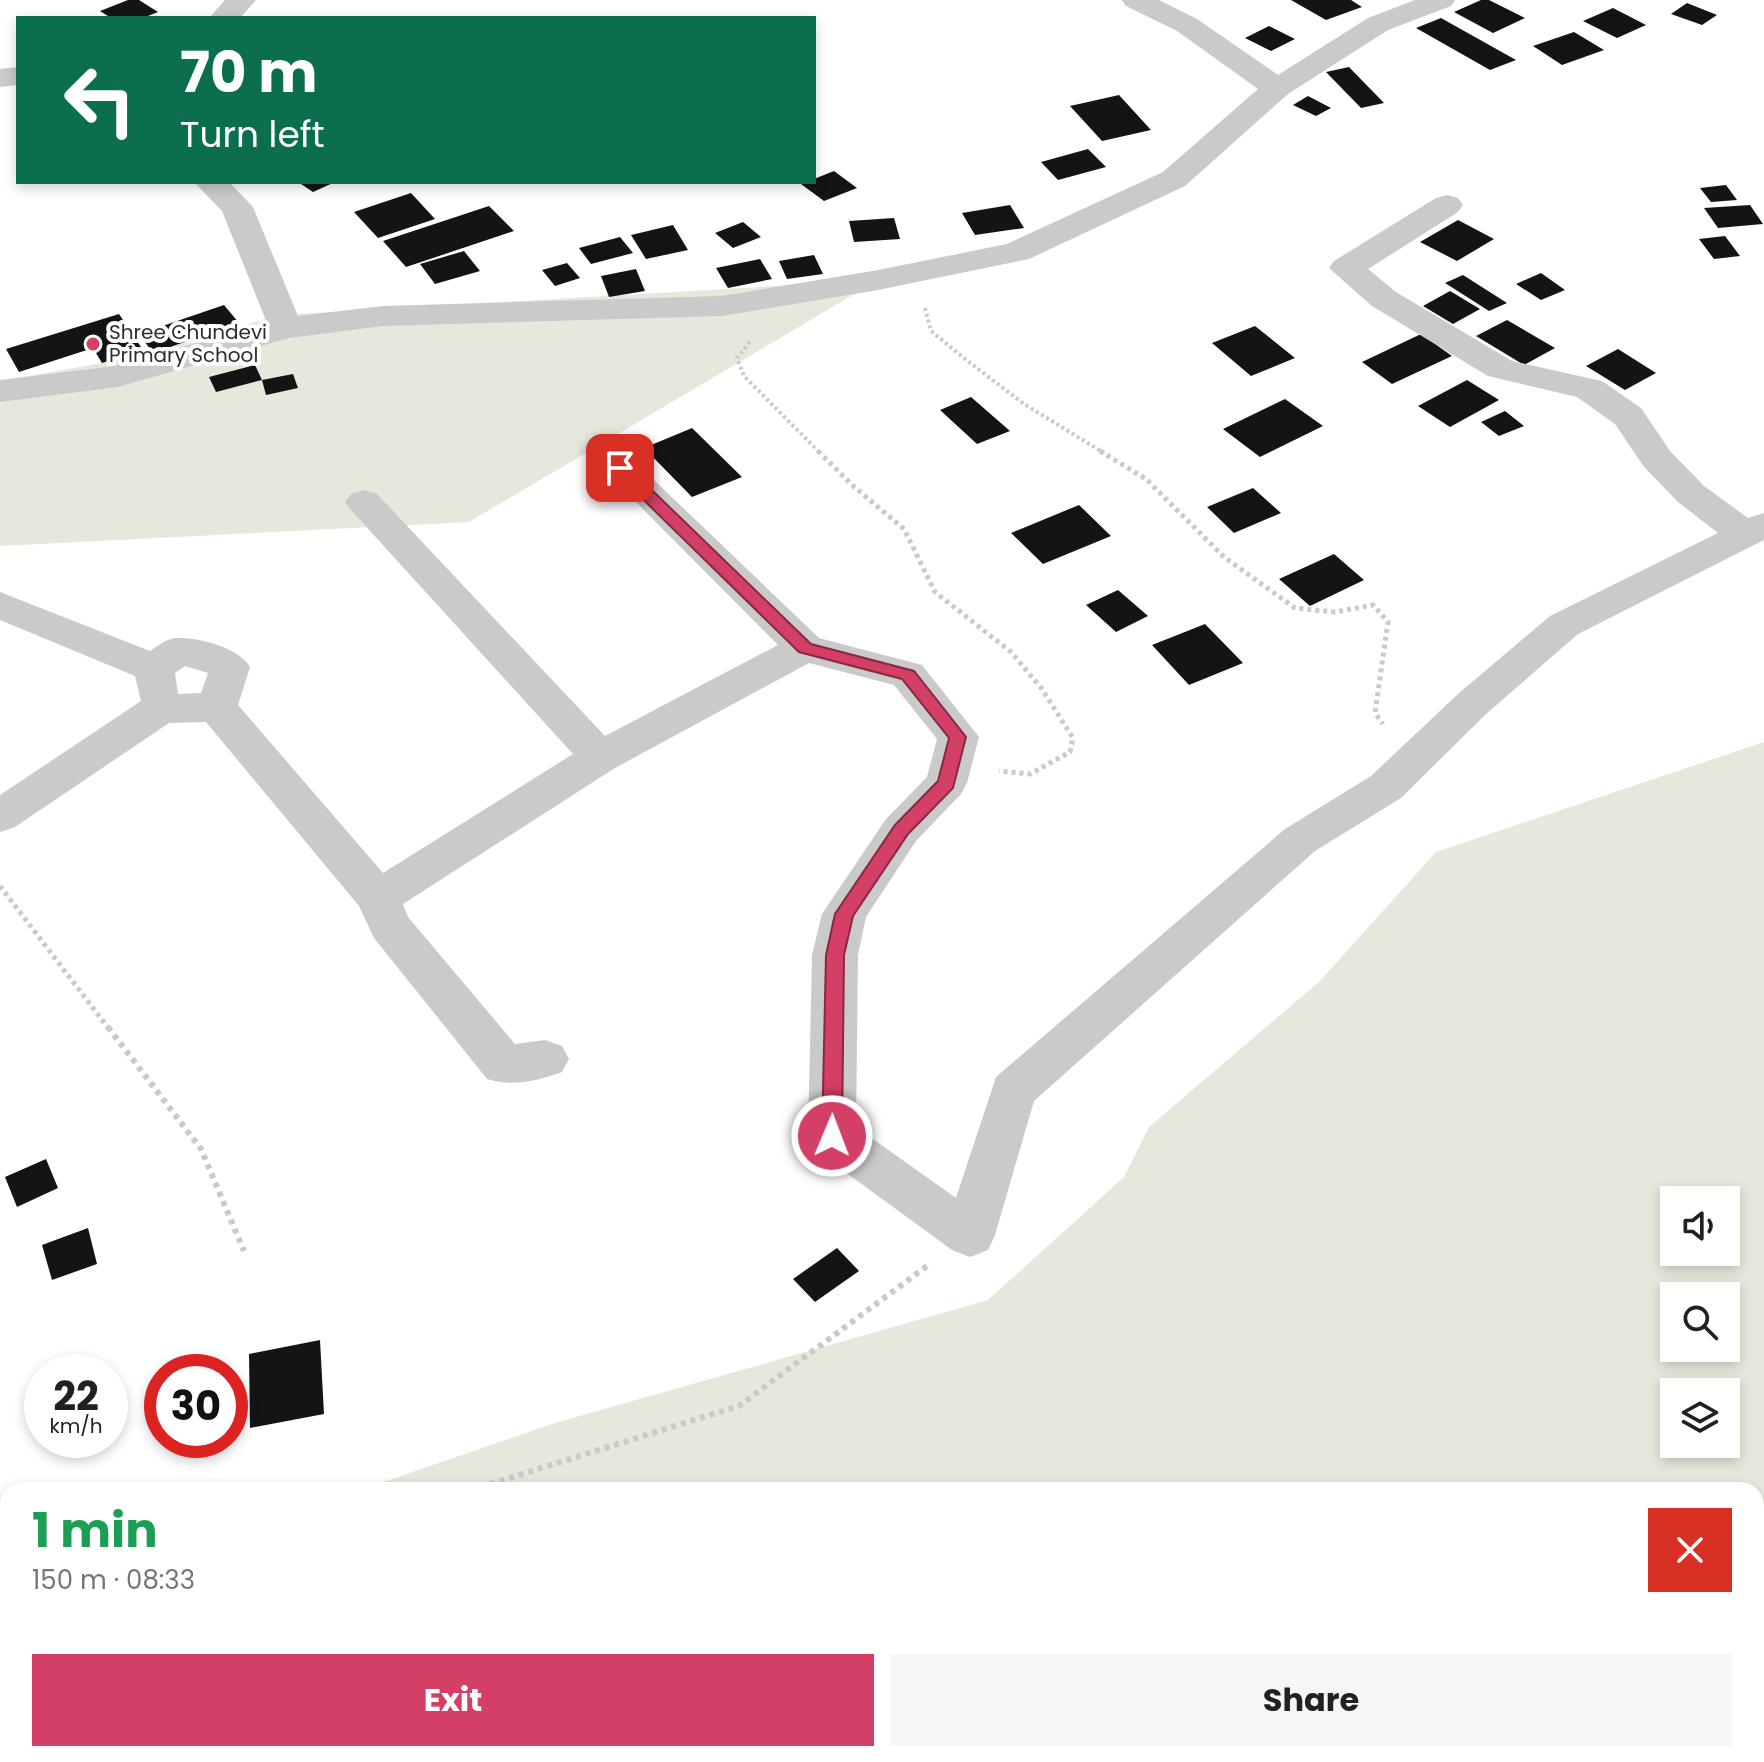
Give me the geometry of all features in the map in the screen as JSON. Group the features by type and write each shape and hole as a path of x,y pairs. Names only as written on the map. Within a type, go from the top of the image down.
{"street":[{"path":"225,16 242,0"},
{"path":"1136,0 1187,25 1277,88"},
{"path":"0,391 118,376 286,328 383,316 722,306 1017,252 1174,179 1277,88 1378,24 1441,0"},
{"path":"212,184 237,207 286,328"},
{"path":"1447,205 1346,268 1384,299 1500,369 1589,389 1628,416 1657,459 1691,494 1755,530"},
{"path":"620,468 805,648 908,675 958,737 946,783 901,830 844,914 835,955 832,1136 970,1235 1013,1091 1300,840 1386,787 1472,704 1564,625 1755,530"},
{"path":"364,502 600,757"},
{"path":"0,605 154,668"},
{"path":"378,898 600,757 805,648"},
{"path":"154,668 178,651 206,657 230,667 217,707"},
{"path":"154,668 160,709"},
{"path":"0,816 160,709 217,707"},
{"path":"217,707 378,898 390,926 504,1065 545,1059"}],"path":[{"path":"943,267 924,309 931,331 965,359 1024,404 1146,479 1224,557 1295,608 1335,612 1373,605 1388,622 1375,713 1410,764"},
{"path":"784,296 737,358 744,376 852,485 904,529 935,592 1011,652 1042,689 1073,738 1070,752 1030,774 951,766"},
{"path":"0,886 201,1149 244,1251"},
{"path":"497,1482 739,1406 970,1235"}],"shaded area":[{"path":"878,280 469,522 0,546 0,381 102,363 281,315"},
{"path":"1764,742 1764,1482 383,1482 555,1423 988,1300 1124,1177 1149,1127 1320,981 1436,852"}],"building":[{"path":"128,0 139,0 158,12 148,16 108,16 100,11"},
{"path":"1291,0 1351,0 1362,7 1326,20"},
{"path":"1481,0 1489,0 1525,18 1493,33 1454,12"},
{"path":"1687,3 1717,15 1702,25 1671,14"},
{"path":"1613,8 1646,25 1617,38 1583,21"},
{"path":"1441,18 1516,60 1490,70 1416,28"},
{"path":"1269,26 1295,39 1271,51 1245,38"},
{"path":"1574,32 1604,50 1562,65 1533,46"},
{"path":"1349,67 1384,103 1361,108 1326,72"},
{"path":"1119,95 1151,130 1102,141 1070,106"},
{"path":"1308,96 1331,108 1316,116 1293,105"},
{"path":"1088,149 1106,167 1058,180 1041,162"},
{"path":"834,171 857,188 824,201 801,184 816,184 816,178"},
{"path":"301,184 331,184 313,192"},
{"path":"1726,185 1737,200 1711,202 1700,188"},
{"path":"411,193 435,219 378,238 354,212"},
{"path":"1010,205 1024,228 975,235 962,213"},
{"path":"1750,205 1763,224 1718,228 1704,208"},
{"path":"489,206 514,231 406,267 383,241"},
{"path":"894,218 900,239 854,242 849,221"},
{"path":"1458,220 1494,239 1457,261 1420,242"},
{"path":"743,222 761,237 733,248 715,233"},
{"path":"673,225 688,250 646,259 631,235"},
{"path":"1725,236 1740,256 1714,259 1699,239"},
{"path":"620,237 633,253 591,264 579,248"},
{"path":"464,251 480,271 435,284 420,264"},
{"path":"814,255 823,274 787,279 779,261"},
{"path":"760,259 772,279 728,288 716,268"},
{"path":"567,263 580,278 555,286 542,270"},
{"path":"636,269 645,291 609,297 601,276"},
{"path":"1541,273 1565,290 1541,300 1516,284"},
{"path":"1463,275 1507,303 1489,311 1445,283"},
{"path":"1450,291 1480,309 1453,324 1423,306"},
{"path":"224,305 239,323 153,353 139,334"},
{"path":"119,314 143,350 102,363 93,348 19,372 6,349"},
{"path":"1507,320 1555,348 1524,365 1476,336"},
{"path":"1255,326 1295,358 1251,376 1212,343"},
{"path":"1421,334 1452,356 1392,384 1362,362"},
{"path":"1618,349 1656,373 1625,390 1586,366"},
{"path":"255,365 262,380 216,392 209,377"},
{"path":"293,374 298,388 266,395 262,380"},
{"path":"1467,380 1499,400 1450,427 1418,406"},
{"path":"971,397 1010,431 977,444 940,410"},
{"path":"1285,399 1323,426 1260,457 1223,429"},
{"path":"1505,411 1524,426 1499,436 1481,422"},
{"path":"692,428 742,477 692,497 644,448"},
{"path":"1253,488 1281,513 1234,533 1207,507"},
{"path":"1079,505 1111,536 1043,564 1011,533"},
{"path":"1334,554 1364,580 1310,606 1279,579"},
{"path":"1118,590 1148,616 1116,632 1086,605"},
{"path":"1205,624 1243,663 1189,685 1152,645"},
{"path":"46,1159 58,1188 17,1207 5,1177"},
{"path":"88,1228 97,1264 52,1280 42,1245"},
{"path":"837,1248 859,1271 815,1302 793,1279"},
{"path":"320,1340 324,1414 250,1428 249,1354"}],"place":[{"name":"Shree Chundevi Primary School","path":"93,344"}],"route":[{"path":"620,468 805,648 908,675 958,737 946,783 901,830 844,914 835,955 832,1136"}]}
